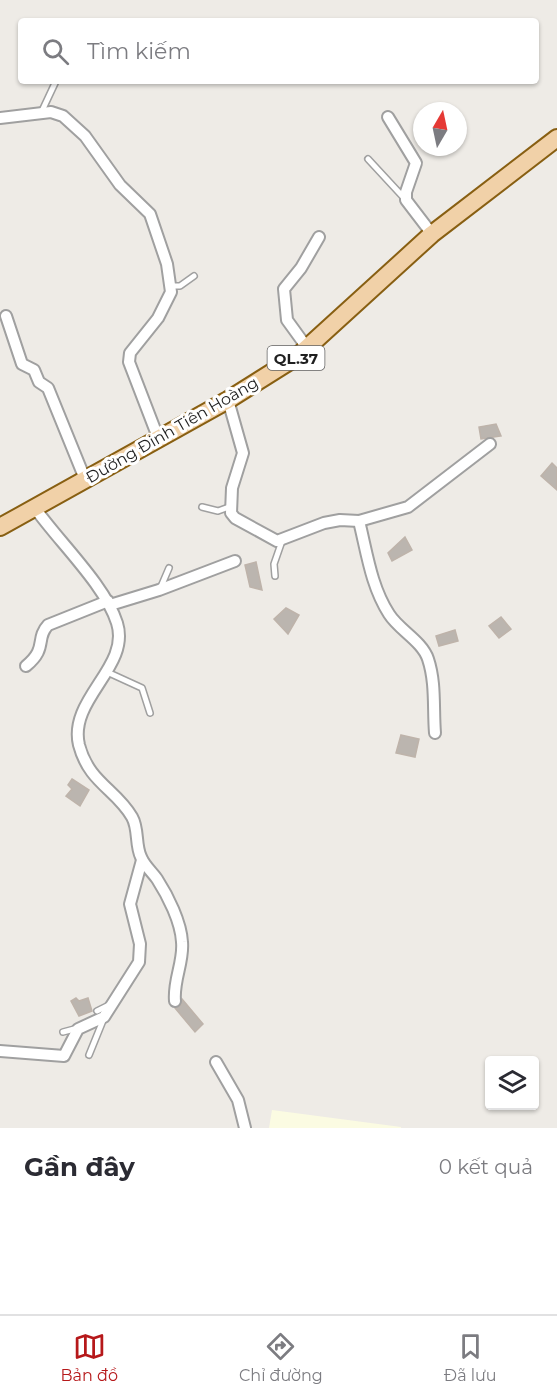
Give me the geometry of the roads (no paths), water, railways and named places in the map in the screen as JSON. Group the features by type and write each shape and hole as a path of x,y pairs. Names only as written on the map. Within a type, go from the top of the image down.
{"main road":[{"name":"Đường Đinh Tiên Hoàng","path":"0,528 228,400 308,349 432,234 557,138"}],"street":[{"path":"2,117 41,112 57,113 73,123 120,185 150,214 172,286 165,306 129,357 130,368 159,440"},
{"path":"388,117 416,163 406,192 406,200 432,234"},
{"path":"308,349 287,320 284,289 301,268 319,237"},
{"path":"6,316 22,364 34,370 39,382 48,388 85,479"},
{"path":"228,400 243,453 232,488 229,507 235,518 273,540 282,541 324,523 340,520 359,522 408,507 490,444"},
{"path":"35,508 109,603 117,624 120,642 82,715 78,741 95,777 132,816 142,860 159,884 182,935 175,1000"},
{"path":"359,522 376,592 402,631 424,650 428,659 434,685 435,733"},
{"path":"26,666 39,654 43,632 48,625 109,603 159,590 235,561"},
{"path":"0,1051 62,1056 67,1054 76,1033 115,1002 140,957 139,933 130,904 142,860"},
{"path":"216,1062 238,1100 245,1128"}],"lane":[{"path":"41,112 55,84"},
{"path":"368,159 406,200"},
{"path":"172,286 180,286 194,276"},
{"path":"202,507 218,511 229,507"},
{"path":"275,576 273,566 282,541"},
{"path":"159,590 169,568"},
{"path":"105,672 140,686 150,713"},
{"path":"88,1055 100,1014"},
{"path":"63,1032 81,1028"}]}
